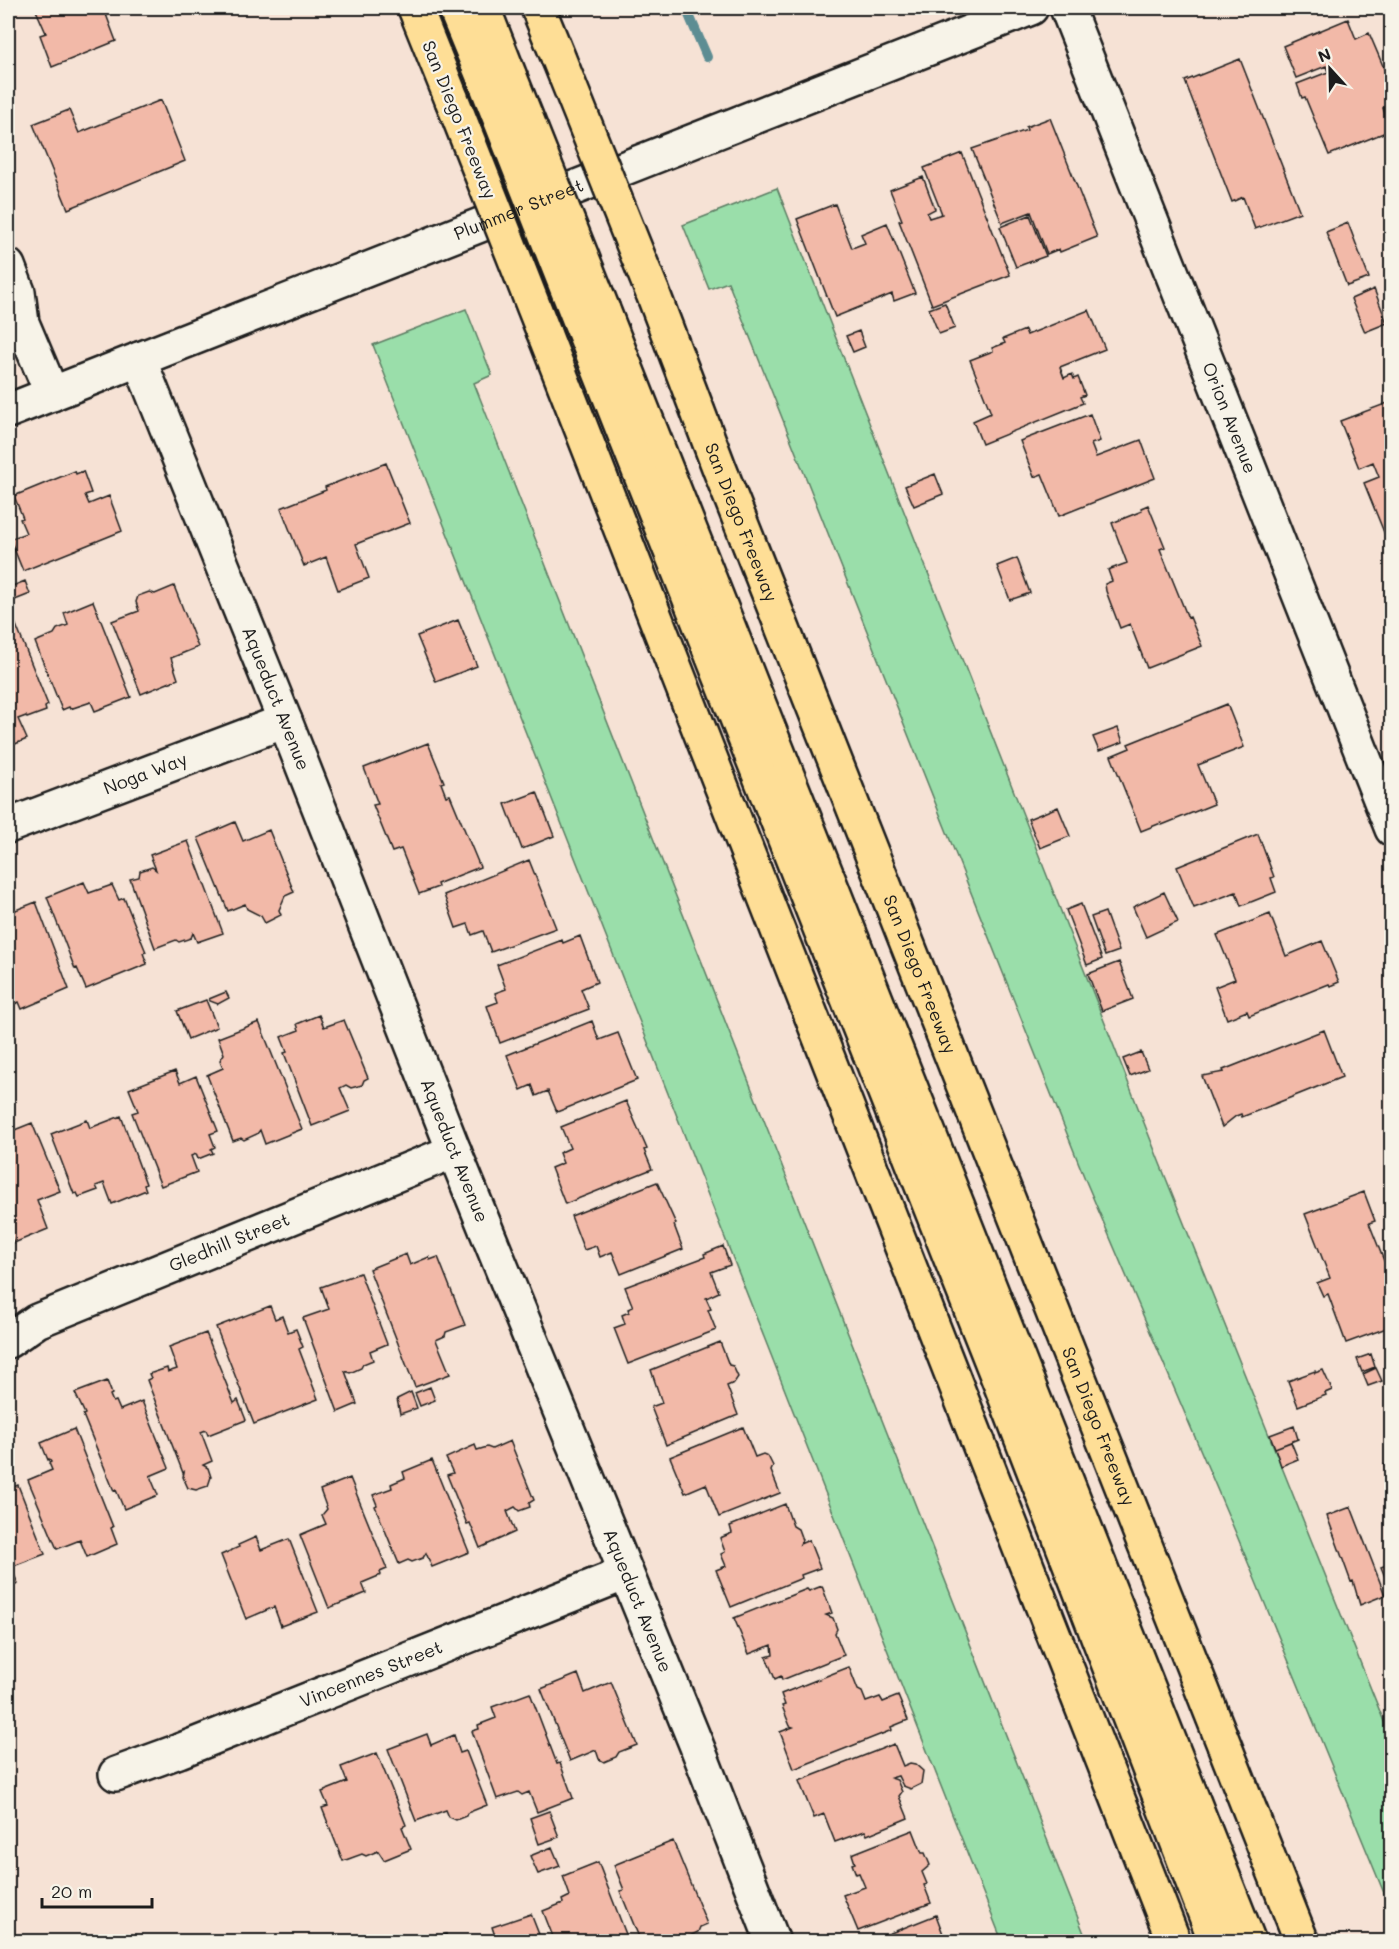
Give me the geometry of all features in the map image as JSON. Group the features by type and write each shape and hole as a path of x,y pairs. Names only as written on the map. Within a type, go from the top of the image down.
{"highway":[{"name":"San Diego Freeway","path":"415,8 1174,1941"},
{"path":"456,8 498,82 1249,1941"},
{"path":"483,8 498,82"},
{"name":"San Diego Freeway","path":"538,8 1302,1941"},
{"path":"591,315 1216,1941"}],"street":[{"name":"Plummer Street","path":"8,411 1031,8"},
{"name":"Orion Avenue","path":"1067,8 1392,828"},
{"path":"8,266 18,292 22,323 52,394"},
{"name":"Aqueduct Avenue","path":"139,359 285,721 454,1151 696,1744 773,1941"},
{"name":"Noga Way","path":"8,826 285,721"},
{"name":"Gledhill Street","path":"8,1341 37,1321 454,1151"},
{"name":"Vincennes Street","path":"116,1774 626,1573"}],"green space":[{"path":"777,188 1159,1161 1391,1739 1391,1910 1235,1531 1085,1179 728,282 709,289 683,225"},
{"path":"466,309 492,375 474,383 1087,1941 1002,1941 373,345"}],"building":[{"path":"35,8 104,9 116,41 52,67 40,35 46,33"},
{"path":"200,8 220,8 202,14"},
{"path":"1348,19 1356,39 1369,33 1392,87 1392,105 1383,108 1391,130 1329,155 1305,97 1302,98 1297,84 1328,72 1326,66 1296,78 1283,46"},
{"path":"1240,59 1300,212 1255,229 1243,197 1232,202 1185,81"},
{"path":"161,100 185,161 68,209 33,124 69,110 79,133"},
{"path":"1050,118 1097,237 1060,252 1059,249 1047,254 1031,212 1002,223 972,149 1027,130 1026,127"},
{"path":"962,153 1010,275 932,305 899,221 902,220 890,190 923,177 935,209 927,213 929,218 942,214 924,168"},
{"path":"835,204 852,248 865,243 861,234 887,223 915,293 894,301 892,294 835,317 797,219"},
{"path":"1030,215 1046,256 1016,267 1000,227"},
{"path":"1348,223 1369,278 1347,286 1326,232"},
{"path":"1374,289 1387,323 1365,332 1351,299"},
{"path":"945,303 955,328 939,334 929,309"},
{"path":"1089,310 1105,349 1060,367 1064,378 1072,374 1074,379 1078,377 1085,395 1080,397 1083,403 982,444 973,421 991,413 970,360 993,351 992,348 1005,343 1003,339 1025,330 1027,335"},
{"path":"859,331 865,347 853,352 846,336"},
{"path":"1390,402 1392,404 1392,552 1364,483 1379,477 1373,462 1359,468 1340,421"},
{"path":"1090,414 1100,441 1091,444 1096,457 1141,440 1155,478 1059,516 1042,474 1034,477 1020,441"},
{"path":"386,463 410,523 356,544 369,578 338,590 326,557 304,566 281,508 326,490 325,487"},
{"path":"75,471 76,474 83,471 91,493 85,495 89,504 109,496 122,531 23,571 10,539 26,533 14,496"},
{"path":"935,474 943,494 914,506 905,486"},
{"path":"1148,505 1165,547 1160,549 1202,646 1147,668 1130,624 1120,628 1105,584 1112,581 1108,570 1127,563 1112,523 1142,511 1141,508"},
{"path":"1017,558 1030,593 1010,600 997,566"},
{"path":"25,581 30,594 15,600 10,587"},
{"path":"174,586 198,647 171,658 178,679 141,694 112,621 139,611 136,602 138,596 149,592 155,594"},
{"path":"93,601 131,697 95,711 91,702 62,710 35,642 68,625 64,613"},
{"path":"8,605 48,705 45,707 46,711 18,719 27,739 8,747"},
{"path":"458,620 477,666 436,682 417,636"},
{"path":"1227,704 1244,747 1198,765 1214,804 1141,831 1111,756 1130,748 1128,744"},
{"path":"1118,728 1123,742 1099,751 1093,737"},
{"path":"428,743 444,782 441,783 446,796 450,795 480,867 437,884 438,887 419,894 401,849 392,852 373,805 378,804 364,768"},
{"path":"537,792 554,836 522,849 505,804"},
{"path":"1058,807 1070,836 1040,848 1028,819"},
{"path":"235,822 243,841 269,830 294,892 285,896 279,910 281,915 265,923 261,916 247,909 245,904 228,911 198,838"},
{"path":"1258,834 1274,877 1271,878 1276,892 1241,906 1236,892 1194,908 1177,867"},
{"path":"188,841 223,933 197,942 193,933 191,938 179,942 176,940 155,948 130,879 139,877 140,871 152,867 156,870 150,855"},
{"path":"529,860 556,928 491,952 483,931 472,935 468,924 456,928 444,895"},
{"path":"84,882 89,893 112,885 119,900 124,898 146,952 143,953 147,964 86,989 77,968 75,969 47,897"},
{"path":"1164,892 1178,922 1146,937 1133,907"},
{"path":"36,902 69,989 22,1009 19,1002 8,1007 8,913"},
{"path":"1081,904 1102,959 1087,965 1066,910"},
{"path":"1105,912 1119,951 1105,956 1091,917"},
{"path":"1270,914 1286,956 1322,941 1339,982 1249,1016 1247,1011 1227,1019 1215,987 1235,979 1217,935"},
{"path":"580,936 597,982 581,989 589,1009 500,1043 487,1006 498,1002 495,993 506,989 497,965 562,940 563,943"},
{"path":"1119,962 1133,999 1102,1011 1088,974"},
{"path":"226,992 229,998 218,1004 209,999"},
{"path":"206,1000 217,1027 188,1039 177,1011"},
{"path":"319,1015 324,1027 344,1020 368,1078 362,1085 351,1088 346,1085 340,1088 350,1111 312,1126 284,1053 287,1052 281,1037 299,1030 297,1024"},
{"path":"592,1021 599,1040 618,1033 637,1080 557,1112 548,1091 536,1096 532,1085 521,1090 507,1055"},
{"path":"259,1022 302,1129 265,1144 260,1130 257,1134 244,1140 241,1138 233,1141 207,1075 223,1068 220,1060 224,1054 218,1038"},
{"path":"1324,1030 1342,1077 1242,1117 1241,1114 1236,1116 1222,1127 1202,1076 1224,1072 1223,1070"},
{"path":"1141,1052 1148,1069 1130,1076 1123,1059"},
{"path":"175,1071 180,1083 196,1076 218,1131 210,1134 215,1147 211,1149 213,1153 198,1159 196,1154 191,1156 197,1172 161,1186 132,1113 138,1111 129,1089"},
{"path":"626,1101 647,1149 644,1150 652,1169 565,1204 551,1168 563,1163 559,1153 570,1148 561,1127"},
{"path":"121,1116 146,1184 144,1185 146,1190 112,1204 104,1183 96,1186 98,1190 79,1197 77,1193 74,1194 51,1134 87,1120 90,1128"},
{"path":"8,1120 12,1131 32,1123 60,1191 37,1200 48,1229 14,1243 8,1228"},
{"path":"657,1182 676,1224 674,1225 683,1249 621,1274 612,1252 600,1257 596,1246 584,1250 571,1216"},
{"path":"1364,1192 1375,1221 1369,1223 1392,1281 1392,1326 1346,1343 1328,1294 1323,1296 1317,1283 1330,1278 1305,1214"},
{"path":"723,1246 730,1265 711,1272 719,1292 706,1298 716,1330 628,1364 614,1328 625,1324 622,1315 633,1307 625,1287 705,1257 704,1254"},
{"path":"406,1254 410,1265 429,1257 430,1260 438,1257 465,1325 446,1332 445,1336 436,1340 450,1374 415,1387 369,1269"},
{"path":"360,1273 387,1344 370,1351 373,1360 363,1364 361,1368 350,1373 345,1371 357,1404 338,1412 303,1318 329,1309 321,1287"},
{"path":"270,1306 275,1319 282,1316 288,1332 296,1329 303,1347 299,1349 318,1399 254,1424 216,1327"},
{"path":"206,1333 234,1403 238,1400 246,1420 208,1435 206,1430 201,1432 212,1461 203,1465 208,1468 211,1477 208,1486 196,1490 188,1488 183,1477 184,1472 147,1380 151,1378 149,1374 167,1368 168,1372 177,1369 169,1347"},
{"path":"720,1342 729,1365 733,1366 738,1377 734,1383 727,1386 738,1415 666,1445 651,1407 662,1403 651,1370"},
{"path":"1371,1354 1375,1367 1362,1372 1357,1359"},
{"path":"1376,1368 1382,1381 1368,1386 1363,1374"},
{"path":"1323,1370 1332,1390 1325,1393 1326,1395 1298,1406 1288,1381"},
{"path":"107,1381 113,1402 116,1401 120,1410 142,1401 169,1468 150,1476 158,1495 124,1509 116,1490 114,1491 75,1393"},
{"path":"430,1387 435,1400 420,1406 415,1393"},
{"path":"411,1392 417,1408 400,1414 397,1399"},
{"path":"1294,1426 1298,1439 1275,1448 1270,1435"},
{"path":"743,1427 755,1457 763,1454 768,1456 780,1493 719,1517 706,1484 685,1493 670,1457"},
{"path":"74,1429 113,1527 111,1528 117,1544 87,1557 80,1540 57,1549 28,1480 52,1470 49,1463 51,1462 41,1443"},
{"path":"510,1441 534,1500 529,1503 530,1507 519,1511 515,1507 507,1511 515,1532 480,1548 470,1523 467,1524 447,1475 453,1473 446,1458 475,1445 477,1450 487,1447 492,1449"},
{"path":"1291,1442 1298,1459 1281,1466 1275,1448"},
{"path":"432,1460 469,1552 432,1567 426,1553 423,1558 399,1564 375,1506 377,1505 373,1495 392,1488 391,1484 405,1478 403,1472"},
{"path":"1392,1463 1392,1484 1384,1465"},
{"path":"350,1478 387,1569 380,1572 381,1575 362,1583 366,1593 329,1608 300,1535 326,1524 322,1515 327,1509 320,1490"},
{"path":"18,1485 45,1554 11,1567 18,1584 8,1588 8,1489"},
{"path":"785,1504 793,1526 798,1529 802,1540 800,1544 809,1540 820,1568 801,1575 802,1578 731,1607 716,1570 726,1566 721,1554 725,1552 720,1538 732,1533 730,1526"},
{"path":"1351,1507 1385,1595 1360,1605 1327,1516"},
{"path":"256,1537 261,1550 289,1539 318,1612 281,1626 274,1607 246,1619 221,1555"},
{"path":"1392,1563 1392,1594 1381,1567"},
{"path":"822,1586 832,1613 826,1615 833,1618 837,1629 835,1633 844,1655 782,1680 781,1676 775,1679 766,1657 773,1655 772,1645 749,1654 734,1618 807,1589 809,1591"},
{"path":"849,1667 858,1690 862,1692 866,1702 880,1697 883,1702 898,1696 908,1720 891,1727 892,1730 794,1769 780,1732 793,1727 790,1726 782,1706 785,1705 781,1694"},
{"path":"578,1674 585,1693 611,1682 637,1745 619,1752 616,1757 604,1762 599,1759 596,1750 570,1761 541,1689"},
{"path":"530,1693 557,1764 560,1763 573,1798 537,1812 529,1792 522,1795 518,1792 497,1799 472,1731 479,1729 478,1725 496,1718 492,1707"},
{"path":"427,1734 431,1745 454,1735 460,1753 466,1751 487,1805 456,1820 449,1817 446,1810 416,1821 388,1749"},
{"path":"894,1744 903,1766 910,1763 915,1764 923,1771 921,1784 911,1789 903,1786 898,1776 891,1778 897,1780 902,1792 899,1796 908,1818 867,1835 865,1831 835,1842 824,1814 814,1818 799,1781"},
{"path":"377,1753 406,1825 402,1827 411,1849 384,1860 378,1851 343,1861 322,1808 328,1806 322,1792 347,1782 341,1767"},
{"path":"549,1811 559,1837 539,1844 530,1818"},
{"path":"913,1830 922,1853 925,1853 930,1865 922,1872 931,1903 858,1931 843,1895 865,1887 852,1864 855,1863 852,1854"},
{"path":"673,1841 707,1924 686,1938 680,1937 682,1942 641,1942 620,1891 624,1890 614,1865"},
{"path":"552,1847 560,1866 538,1874 530,1856"},
{"path":"598,1862 629,1942 555,1942 543,1911 563,1903 562,1900 570,1896 563,1876"},
{"path":"531,1914 542,1942 491,1942 496,1939 492,1927"},
{"path":"936,1915 946,1942 868,1942"},
{"path":"446,1934 449,1942 427,1942"}],"waterway":[{"path":"686,8 707,57"}]}
